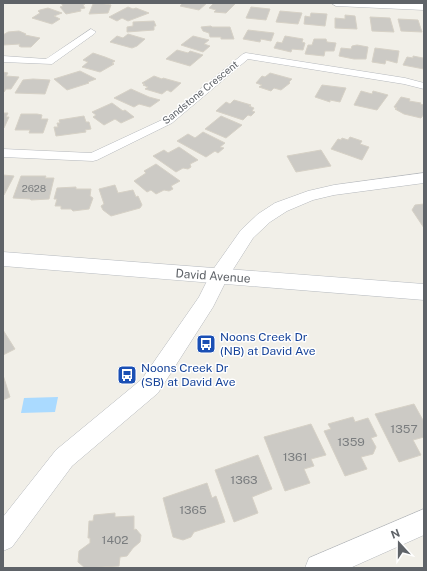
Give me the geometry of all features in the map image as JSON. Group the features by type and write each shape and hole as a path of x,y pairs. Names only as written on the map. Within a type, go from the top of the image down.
{"main road":[{"name":"David Avenue","path":"3,259 424,292"}],"street":[{"path":"336,3 424,7"},
{"path":"3,59 48,62 91,32"},
{"name":"Sandstone Crescent","path":"3,153 94,157 168,121 246,56 405,81 424,86"},
{"path":"3,538 64,458 150,386 203,307 219,276 247,234 264,218 282,207 308,196 334,190 424,178"},
{"path":"319,568 424,522"}],"water":[{"path":"58,397 55,412 21,413 24,398"}],"building":[{"path":"61,3 84,3 85,4 83,5 85,8 80,9 81,11 66,14 60,7 63,6"},
{"path":"99,3 111,5 108,13 89,14 93,4"},
{"path":"183,3 207,3 199,10 180,6"},
{"path":"214,3 236,3 226,13 214,12 216,10 209,8"},
{"path":"128,7 133,9 136,8 149,13 128,21 122,18 117,21 109,17"},
{"path":"251,7 270,9 266,20 246,18"},
{"path":"48,8 62,13 54,16 60,19 52,24 32,18 40,13 38,11"},
{"path":"280,11 302,13 298,24 276,22"},
{"path":"311,13 327,14 325,26 304,24 305,16 310,17"},
{"path":"345,15 355,16 357,29 335,28 335,18 345,19"},
{"path":"370,17 390,18 394,32 372,31"},
{"path":"398,19 418,20 422,32 401,31"},
{"path":"154,21 156,26 154,26 154,30 127,32 127,27 133,26 133,22"},
{"path":"201,27 230,27 234,39 210,37 209,33 203,31"},
{"path":"248,30 274,33 271,41 261,39 260,42 243,39"},
{"path":"19,31 26,34 25,35 40,38 31,47 21,47 19,46 20,44 3,45 3,35 8,32"},
{"path":"128,34 145,39 137,46 132,48 110,42 117,36 123,38"},
{"path":"193,36 209,40 204,44 210,46 203,52 181,45"},
{"path":"285,36 303,39 302,42 305,43 303,50 292,49 291,52 274,48 277,42 282,43"},
{"path":"314,39 326,39 327,42 336,43 334,51 325,51 324,56 305,54 308,45 312,45"},
{"path":"357,45 368,47 366,59 354,59 339,56 341,48 351,49 352,46"},
{"path":"375,48 399,51 397,63 386,60 385,64 372,62"},
{"path":"177,50 188,53 190,51 203,55 190,66 166,59"},
{"path":"93,53 115,61 112,63 114,64 100,72 82,67 88,62 83,60"},
{"path":"413,56 423,58 424,69 403,65 407,57 413,58"},
{"path":"80,71 96,79 88,82 89,83 67,90 54,79"},
{"path":"3,72 8,73 6,76 19,77 11,89 6,89 4,92"},
{"path":"270,73 292,79 289,82 290,83 281,90 274,88 271,91 259,87 262,85 256,83 262,76 265,77"},
{"path":"154,76 181,83 171,92 167,90 162,94 145,89 148,87 142,83"},
{"path":"23,80 50,80 45,94 15,93"},
{"path":"322,85 346,88 340,102 330,100 330,102 315,97"},
{"path":"131,89 160,100 150,107 139,104 134,107 114,98"},
{"path":"361,91 372,94 373,91 388,95 377,110 354,105"},
{"path":"401,97 424,105 424,114 421,118 404,114 395,109 397,108 394,107"},
{"path":"234,100 251,105 249,106 254,108 252,111 255,112 251,116 248,115 243,120 216,111 226,102 230,104"},
{"path":"112,103 134,117 121,123 115,119 104,125 93,117 96,115 92,112"},
{"path":"3,113 8,113 6,117 9,117 4,128 3,128"},
{"path":"21,114 37,114 42,115 41,119 48,119 43,133 29,133 30,130 15,130"},
{"path":"84,116 86,122 89,122 91,129 85,130 86,132 56,136 54,127 58,127 57,123 60,123 59,120"},
{"path":"221,116 242,125 226,138 205,129"},
{"path":"203,132 225,143 220,147 224,148 218,153 215,151 206,157 177,141 188,134 195,138"},
{"path":"350,137 362,141 360,144 369,147 362,160 331,149 338,139 341,140 342,138 348,140"},
{"path":"179,147 198,160 190,164 191,167 188,169 183,168 176,172 153,156 164,150 168,153"},
{"path":"321,150 331,166 296,172 287,156"},
{"path":"156,164 180,181 171,186 173,189 169,191 164,190 156,194 151,190 147,192 134,181 146,173 144,171"},
{"path":"3,175 14,176 4,195 3,195"},
{"path":"21,176 46,176 45,178 54,178 49,199 31,200 13,198"},
{"path":"115,185 118,193 133,190 136,197 138,196 142,205 140,208 111,216 103,210 101,206 104,204 99,189"},
{"path":"76,187 76,189 91,189 90,196 93,198 89,209 73,211 71,209 61,209 61,206 55,206 57,199 54,199 57,188"},
{"path":"424,204 424,228 412,210 415,205"},
{"path":"3,330 15,349 3,355"},
{"path":"3,375 10,397 3,400"},
{"path":"414,404 424,422 424,437 413,440 421,455 399,462 375,414"},
{"path":"353,417 355,422 368,418 377,436 371,438 376,447 373,454 361,457 367,469 345,476 324,431 331,429 328,424"},
{"path":"311,424 326,455 311,459 314,466 304,469 310,483 285,491 264,437"},
{"path":"258,455 272,489 252,497 258,513 234,522 215,470"},
{"path":"207,483 212,498 216,496 225,522 194,532 191,537 183,540 173,537 163,498"},
{"path":"115,513 115,517 134,516 134,530 136,529 141,535 140,542 127,556 120,557 119,566 85,568 78,562 79,551 90,543 90,538 88,538 89,521 93,521 94,515"}],"place":[{"name":"Noons Creek Dr (NB) at David Ave","path":"206,344"},
{"name":"Noons Creek Dr (SB) at David Ave","path":"127,375"}]}
